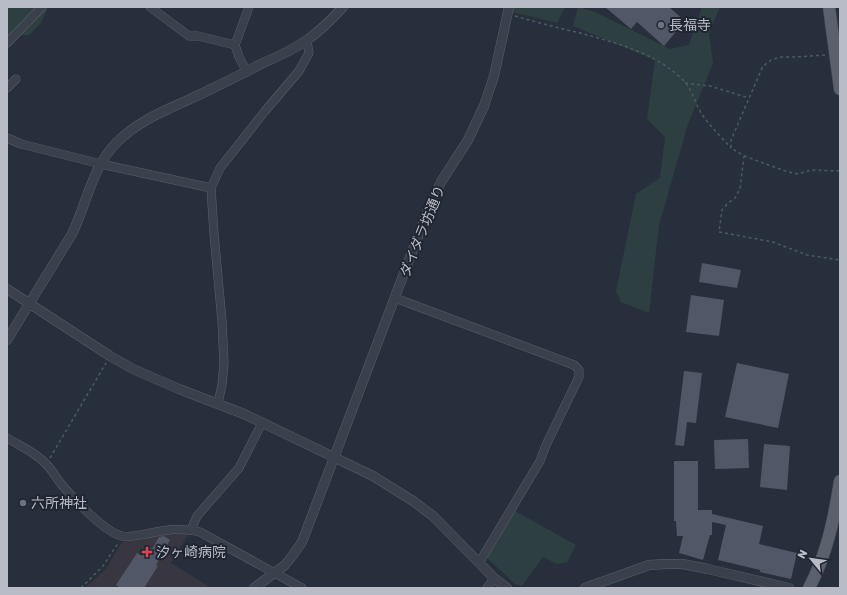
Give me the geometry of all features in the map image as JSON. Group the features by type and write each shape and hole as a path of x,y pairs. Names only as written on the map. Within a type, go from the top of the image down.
{"main road":[{"path":"829,7 840,89"},
{"path":"809,588 821,564 833,525 840,481"}],"street":[{"path":"7,43 42,7"},
{"path":"150,7 189,36 198,36 235,45"},
{"path":"247,72 239,57 235,45 249,7"},
{"path":"7,340 72,234 92,181 101,164 116,142 134,127 158,113 247,72 307,41 343,7"},
{"name":"ダイダラ坊通り","path":"254,588 284,565 302,542 436,193 441,182 468,140 484,106 494,76 508,11"},
{"path":"218,403 222,385 224,363 211,188 220,168 299,71 309,53 307,41"},
{"path":"7,88 16,79"},
{"path":"7,138 21,144 101,164 211,188"},
{"path":"7,289 110,356 147,376 218,403 373,476 413,501 438,522 494,578 507,588"},
{"path":"395,298 574,365 580,370 579,377 546,445 540,461 479,562"},
{"path":"191,530 197,516 239,468 262,423"},
{"path":"7,438 40,458 86,510 113,533 131,537 172,529 200,532 302,588"},
{"path":"584,588 649,566 666,564 682,564 708,568 789,588"},
{"path":"487,588 494,578"}],"path":[{"path":"508,11 624,46 667,66 685,83 694,97 700,112 715,131 731,148 744,156 788,172 798,174 811,170 840,171"},
{"path":"731,148 732,140 763,66 771,60 781,57 835,54"},
{"path":"685,83 710,86 749,98"},
{"path":"744,156 740,189 735,198 728,202 722,210 719,232 773,242 807,255 840,260"},
{"path":"46,464 110,356"},
{"path":"81,588 103,566 122,536"}],"shaded area":[{"path":"7,7 48,7 41,23 29,35 7,36"},
{"path":"514,7 565,7 557,23 512,12"},
{"path":"578,7 595,12 670,49 689,45 702,7 720,7 709,33 713,63 688,124 659,225 649,313 621,302 616,291 636,194 660,178 665,137 647,119 655,60 573,26"},
{"path":"513,510 576,545 567,562 557,564 543,557 522,586 515,584 487,558"},
{"name":"汐ヶ崎病院","path":"182,531 188,535 171,563 211,588 85,588 105,570 122,542 145,539 161,532"}],"building":[{"name":"長福寺","path":"605,7 669,7 685,21 664,46 637,22 631,29"},
{"path":"702,263 741,270 737,288 699,282"},
{"path":"691,295 724,300 719,336 686,332"},
{"path":"737,363 789,374 778,428 725,417"},
{"path":"684,371 702,373 696,423 687,422 684,446 675,445"},
{"path":"748,439 749,468 715,469 714,440"},
{"path":"764,444 790,446 787,490 760,487"},
{"path":"674,461 698,461 698,510 712,510 712,514 763,526 759,544 797,553 791,579 718,560 726,525 712,522 712,535 710,535 703,560 679,553 683,536 677,536 676,521 674,521"},
{"path":"164,536 170,540 156,565 158,566 144,588 120,588 116,585 137,553 142,556 148,547 152,549 159,537"}],"place":[{"name":"長福寺","path":"661,25"},
{"name":"六所神社","path":"23,503"},
{"name":"汐ヶ崎病院","path":"147,552"}]}
